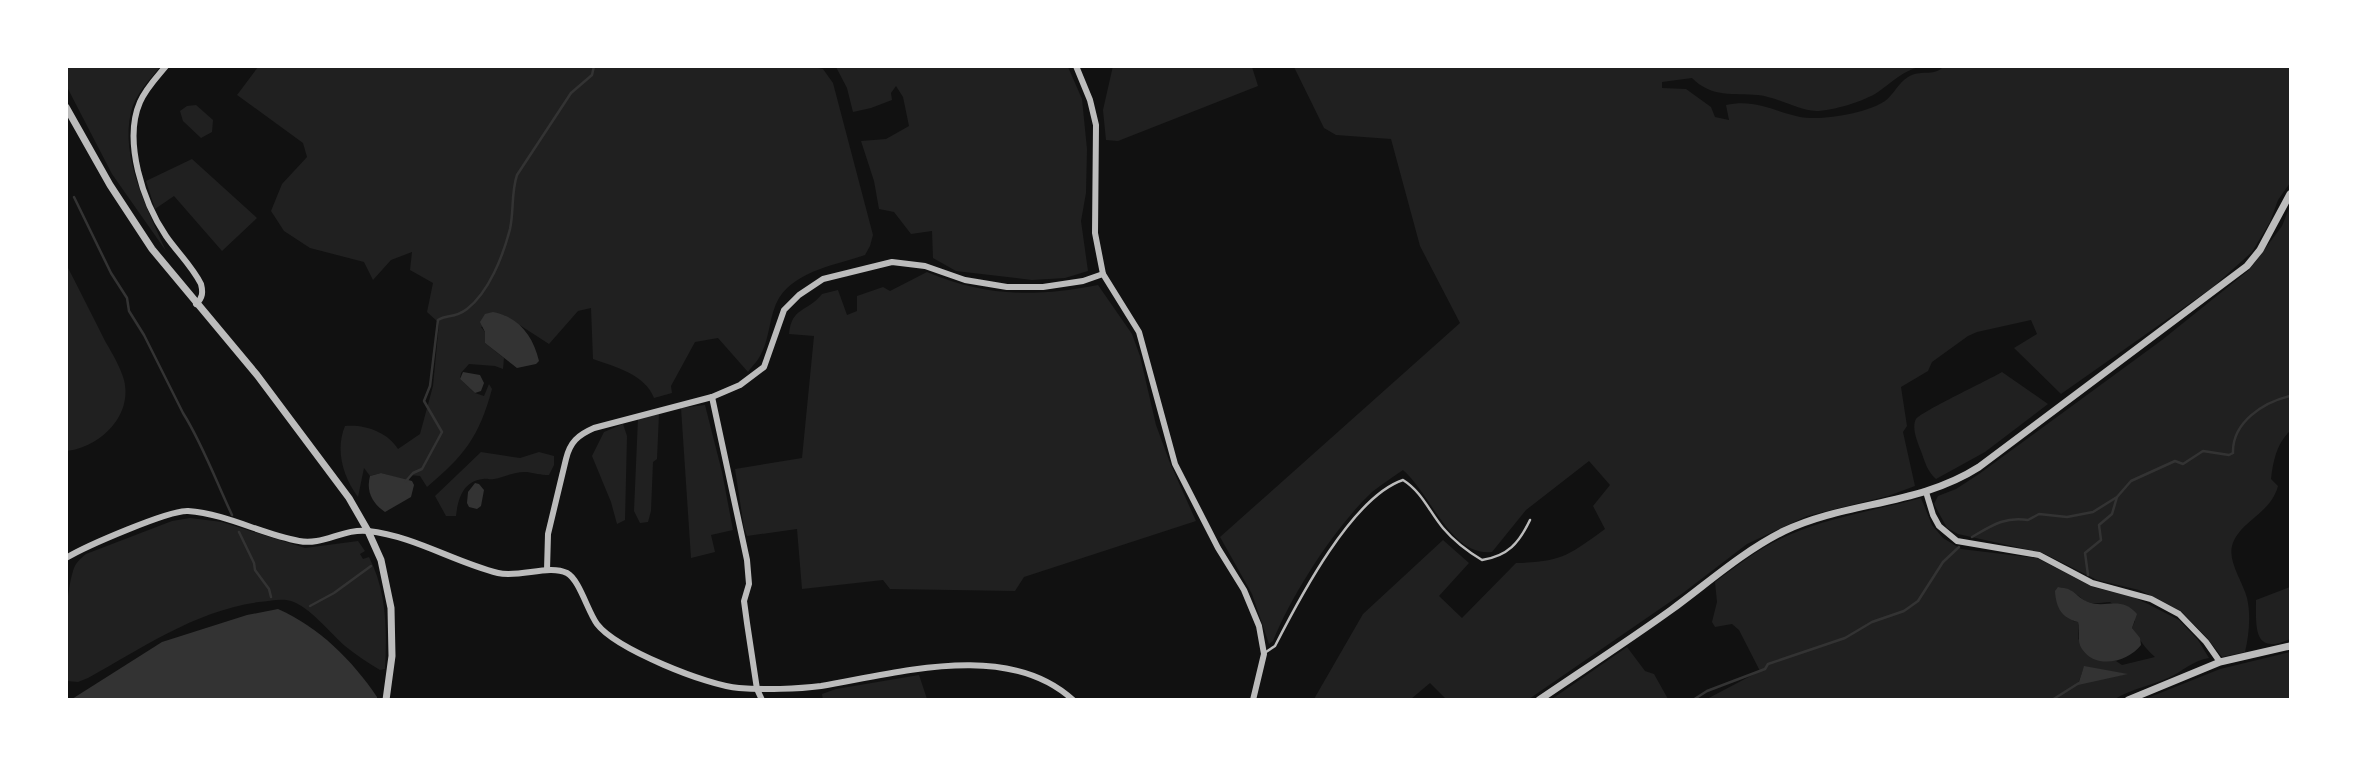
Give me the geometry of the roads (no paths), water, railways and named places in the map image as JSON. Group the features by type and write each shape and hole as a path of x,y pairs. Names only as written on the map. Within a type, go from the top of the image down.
{"street":[{"path":"166,66 140,102 133,129 133,146 151,209 167,237 201,284 200,300 196,304"},
{"path":"1076,66 1090,100 1096,125 1095,233 1103,274 1139,332 1175,464 1218,548 1244,590 1259,626 1264,654 1253,699"},
{"path":"66,107 133,222 196,304 230,340 257,375 349,498 368,531 381,560 391,608 392,656 386,699"},
{"path":"1539,699 1672,609 1725,567 1774,536 1822,517 1951,484 1979,467 2247,266 2260,250 2291,194"},
{"path":"547,570 548,534 569,446 579,434 712,397 740,385 764,367 784,310 799,295 823,279 892,262 925,266 965,280 1007,287 1043,287 1083,281 1103,274"},
{"path":"712,397 747,561 749,584 744,601 757,688 762,699"},
{"path":"1926,492 1933,515 1940,526 1957,541 2039,555 2092,583 2151,599 2179,614 2206,642 2220,662"},
{"path":"66,558 102,540 185,511 211,515 299,541 316,541 348,532 368,531 422,544 497,572 524,574 558,570 572,576 594,621 608,636 624,647 715,683 741,688 820,686 937,665 970,666 1033,675 1046,680 1073,699"},
{"path":"2128,699 2220,662 2291,646"}],"lane":[{"path":"1264,654 1275,646 1320,567 1358,513 1377,493 1394,483 1403,480 1413,486 1442,527 1463,548 1482,560 1498,558 1511,550 1521,539 1530,520"}],"waterway":[{"path":"406,481 413,473 422,469 442,432 424,401 430,386 438,320 467,309 482,293 499,262 510,229 517,175 571,93 592,75 594,66"},
{"path":"74,197 111,273 127,298 129,311 196,437 232,515"},
{"path":"1972,537 2012,519 2028,520 2039,514 2067,517 2093,512 2117,497 2131,481 2175,461 2183,464 2203,451 2229,455 2233,453 2238,432 2251,415 2270,403 2290,396"},
{"path":"2088,575 2085,553 2101,540 2099,525 2112,514 2117,497"},
{"path":"239,532 255,570 269,589 271,597"},
{"path":"1693,700 1707,691 1765,669 1768,664 1845,638 1872,622 1904,611 1918,601 1943,562 1959,547"},
{"path":"310,606 334,593 371,566"},
{"path":"2052,700 2079,683"}]}
